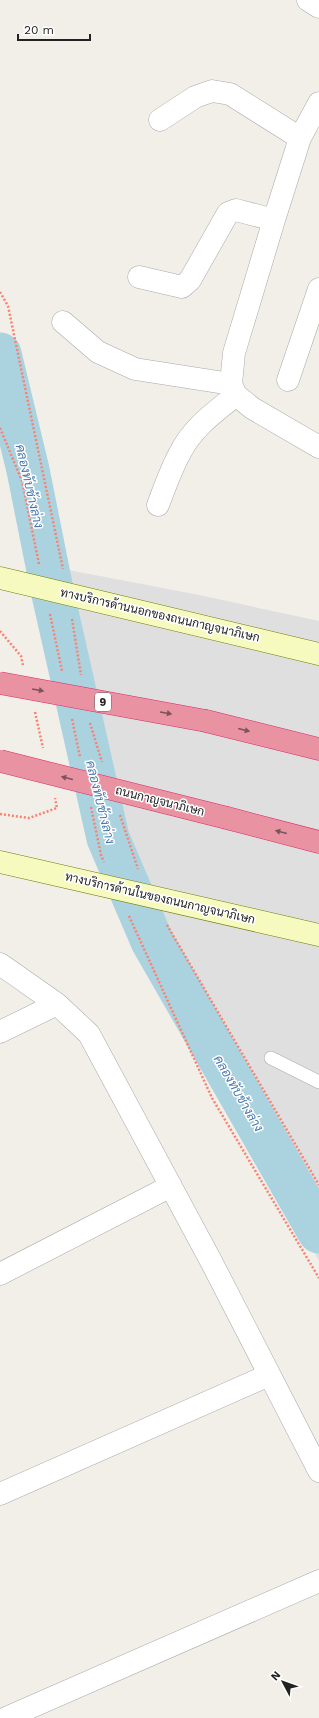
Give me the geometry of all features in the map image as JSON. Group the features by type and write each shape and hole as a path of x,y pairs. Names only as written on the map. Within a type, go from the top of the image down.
{"highway":[{"name":"9","path":"0,683 206,721 319,749"},
{"name":"ถนนกาญจนาภิเษก","path":"0,761 319,842"}],"main road":[{"name":"ทางบริการด้านนอกของถนนกาญจนาภิเษก","path":"0,578 182,620 319,654"},
{"name":"ทางบริการด้านในของถนนกาญจนาภิเษก","path":"0,862 319,934"}],"street":[{"path":"308,0 319,7"},
{"path":"160,120 195,97 212,91 230,94 300,138"},
{"path":"158,505 180,452 192,434 234,390 234,353 300,138 319,102"},
{"path":"139,277 182,287 190,280 228,213 236,210 274,220"},
{"path":"288,380 319,289"},
{"path":"64,322 98,352 135,369 234,390 252,408 319,446"},
{"path":"0,964 57,1004 89,1034 171,1186 319,1471"},
{"path":"0,1032 57,1004"},
{"path":"0,1274 171,1186"},
{"path":"0,1494 269,1375"},
{"path":"6,1718 319,1581"}],"lane":[{"path":"271,1058 319,1082"}],"path":[{"path":"0,292 8,306 63,571"},
{"path":"0,428 22,481 40,567"},
{"path":"50,614 63,676"},
{"path":"71,617 82,679"},
{"path":"0,631 21,656 25,671"},
{"path":"34,707 44,750"},
{"path":"71,715 81,762"},
{"path":"89,718 104,769"},
{"path":"0,814 29,818 57,808 54,793"},
{"path":"89,800 101,855 108,869"},
{"path":"119,813 138,871"},
{"path":"127,912 212,1098 319,1278"},
{"path":"164,920 319,1185"}],"shaded area":[{"path":"32,563 199,595 319,621 319,1261 139,947 94,843"}],"waterway":[{"name":"คลองทับช้างล่าง","path":"0,354 28,470 52,590 108,838 152,941 319,1232"}]}
